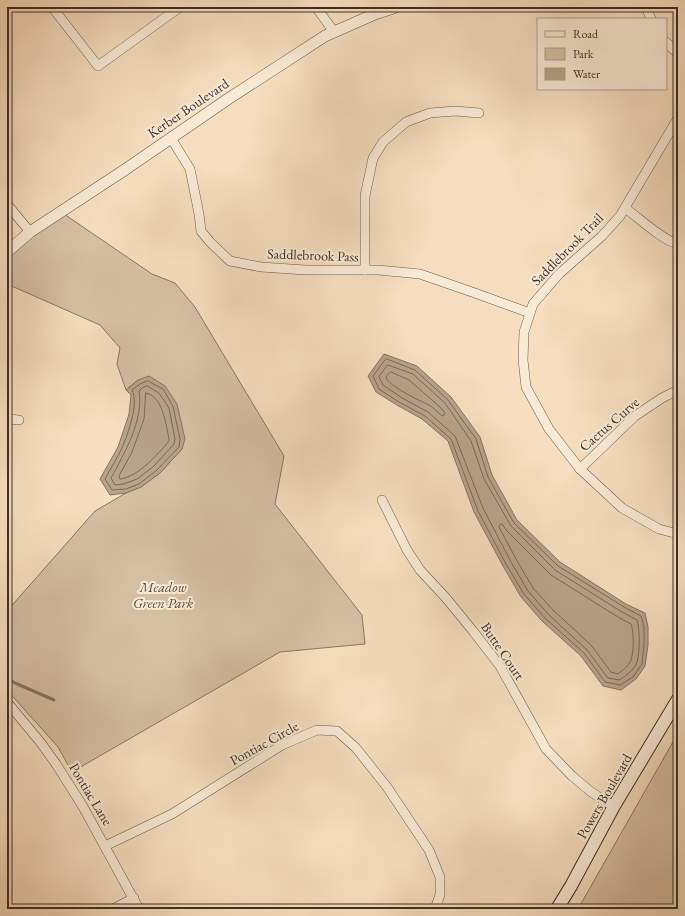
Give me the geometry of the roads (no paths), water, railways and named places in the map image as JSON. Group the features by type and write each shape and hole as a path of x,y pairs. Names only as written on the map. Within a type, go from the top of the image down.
{"main road":[{"name":"Powers Boulevard","path":"557,909 614,806 678,699"}],"street":[{"path":"52,7 98,66 180,7"},
{"path":"316,7 334,32"},
{"name":"Kerber Boulevard","path":"7,252 30,232 123,171 228,99 325,36 375,14 396,7"},
{"path":"646,7 651,18"},
{"path":"667,43 678,54"},
{"path":"365,270 365,196 373,158 383,142 406,122 430,113 455,111 479,113"},
{"name":"Saddlebrook Trail","path":"678,118 620,216 602,236 559,274 533,304 524,332 523,360 526,387 548,429 580,469 622,508 659,529 678,534"},
{"name":"Saddlebrook Pass","path":"171,138 190,169 201,231 230,261 261,267 306,270 378,270 420,274 530,313"},
{"path":"7,204 30,232"},
{"path":"625,208 656,232 678,244"},
{"name":"Cactus Curve","path":"580,469 635,416 662,398 678,390"},
{"path":"7,419 19,420"},
{"name":"Butte Court","path":"382,500 407,550 420,570 446,598 500,666 546,749 572,776 590,791 614,806"},
{"name":"Pontiac Lane","path":"7,702 41,743 82,804 139,909"},
{"name":"Pontiac Circle","path":"105,846 172,814 282,745 317,730 337,731 356,748 382,781 429,850 440,877 440,895 435,909"},
{"path":"113,909 134,898"}],"water":[{"path":"384,354 417,366 451,397 480,437 492,475 517,520 560,562 626,604 645,613 648,627 648,645 645,666 636,679 621,690 603,686 581,656 542,621 521,597 474,512 448,441 422,419 376,392 368,376"},
{"path":"149,376 165,386 177,404 185,439 182,449 160,473 141,487 126,493 110,495 100,479 118,447 129,414 131,395 126,390 138,380"}],"waterway":[{"path":"7,678 54,700"}],"park label":[{"name":"Meadow Green Park","path":"163,596"}]}
